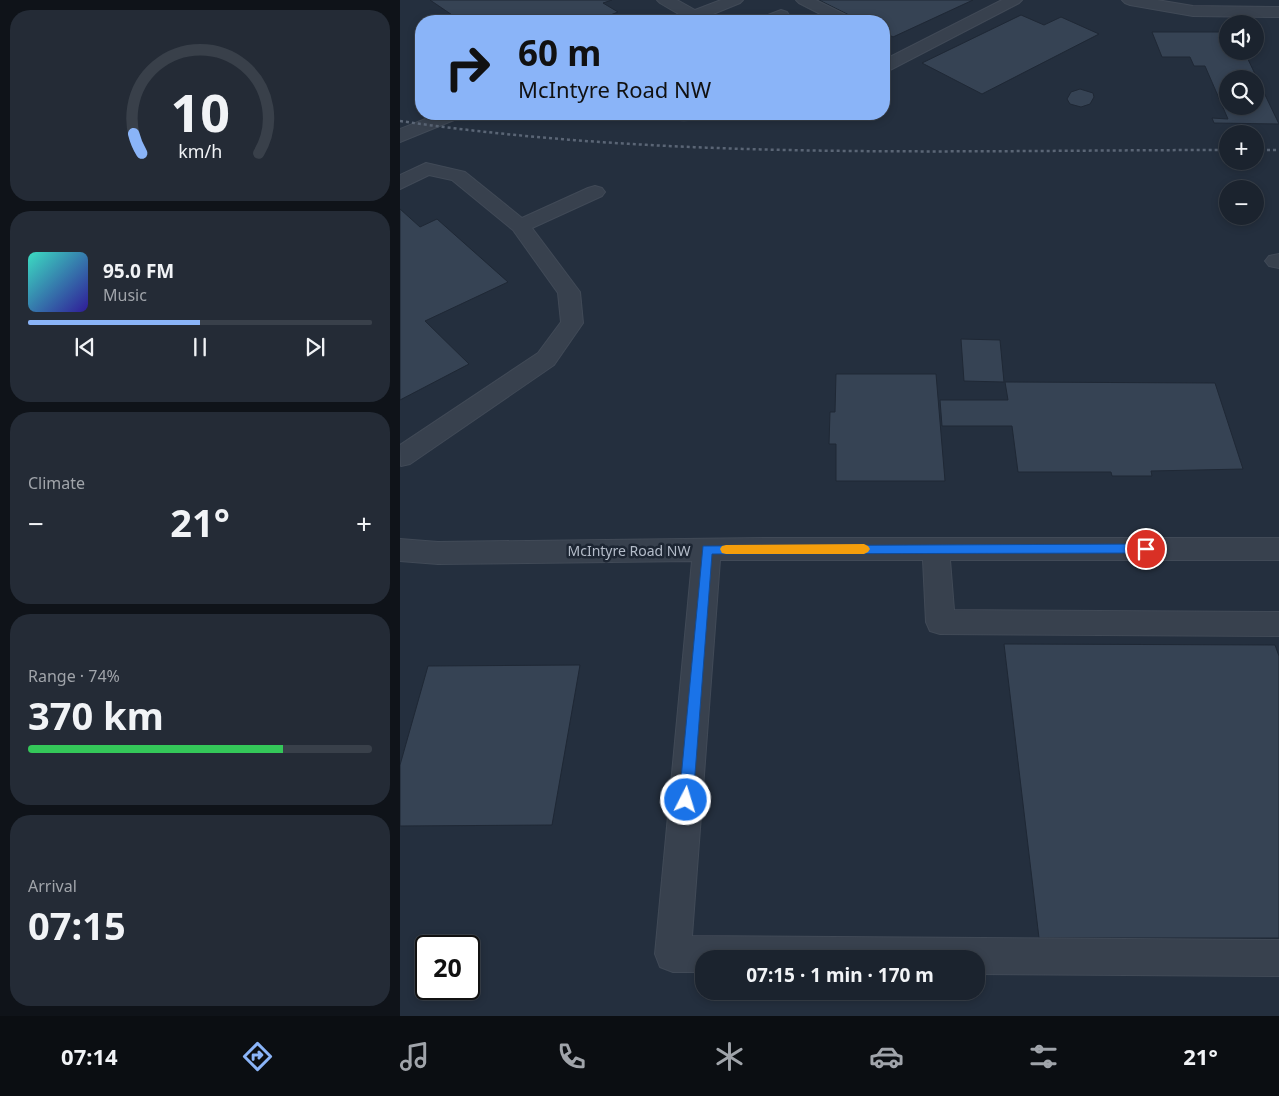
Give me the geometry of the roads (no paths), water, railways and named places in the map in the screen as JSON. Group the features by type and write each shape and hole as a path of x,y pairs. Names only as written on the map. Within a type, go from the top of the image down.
{"street":[{"path":"666,0 683,15"},
{"path":"698,15 735,0"},
{"path":"804,0 834,15"},
{"path":"890,63 1014,0"},
{"path":"1131,0 1193,11 1279,12"},
{"path":"892,45 908,53"},
{"path":"400,136 439,120"},
{"path":"520,226 595,192"},
{"name":"McIntyre Road NW","path":"400,550 438,553 1279,548"},
{"path":"936,549 940,622 1279,624"},
{"path":"707,550 673,954 1279,958"}],"lane":[{"path":"400,183 426,169 458,176 520,226 569,292 572,323 546,359 401,457"}],"railway":[{"path":"400,121 503,134 710,148 917,151 1219,150"},
{"path":"1264,150 1279,150"}]}
